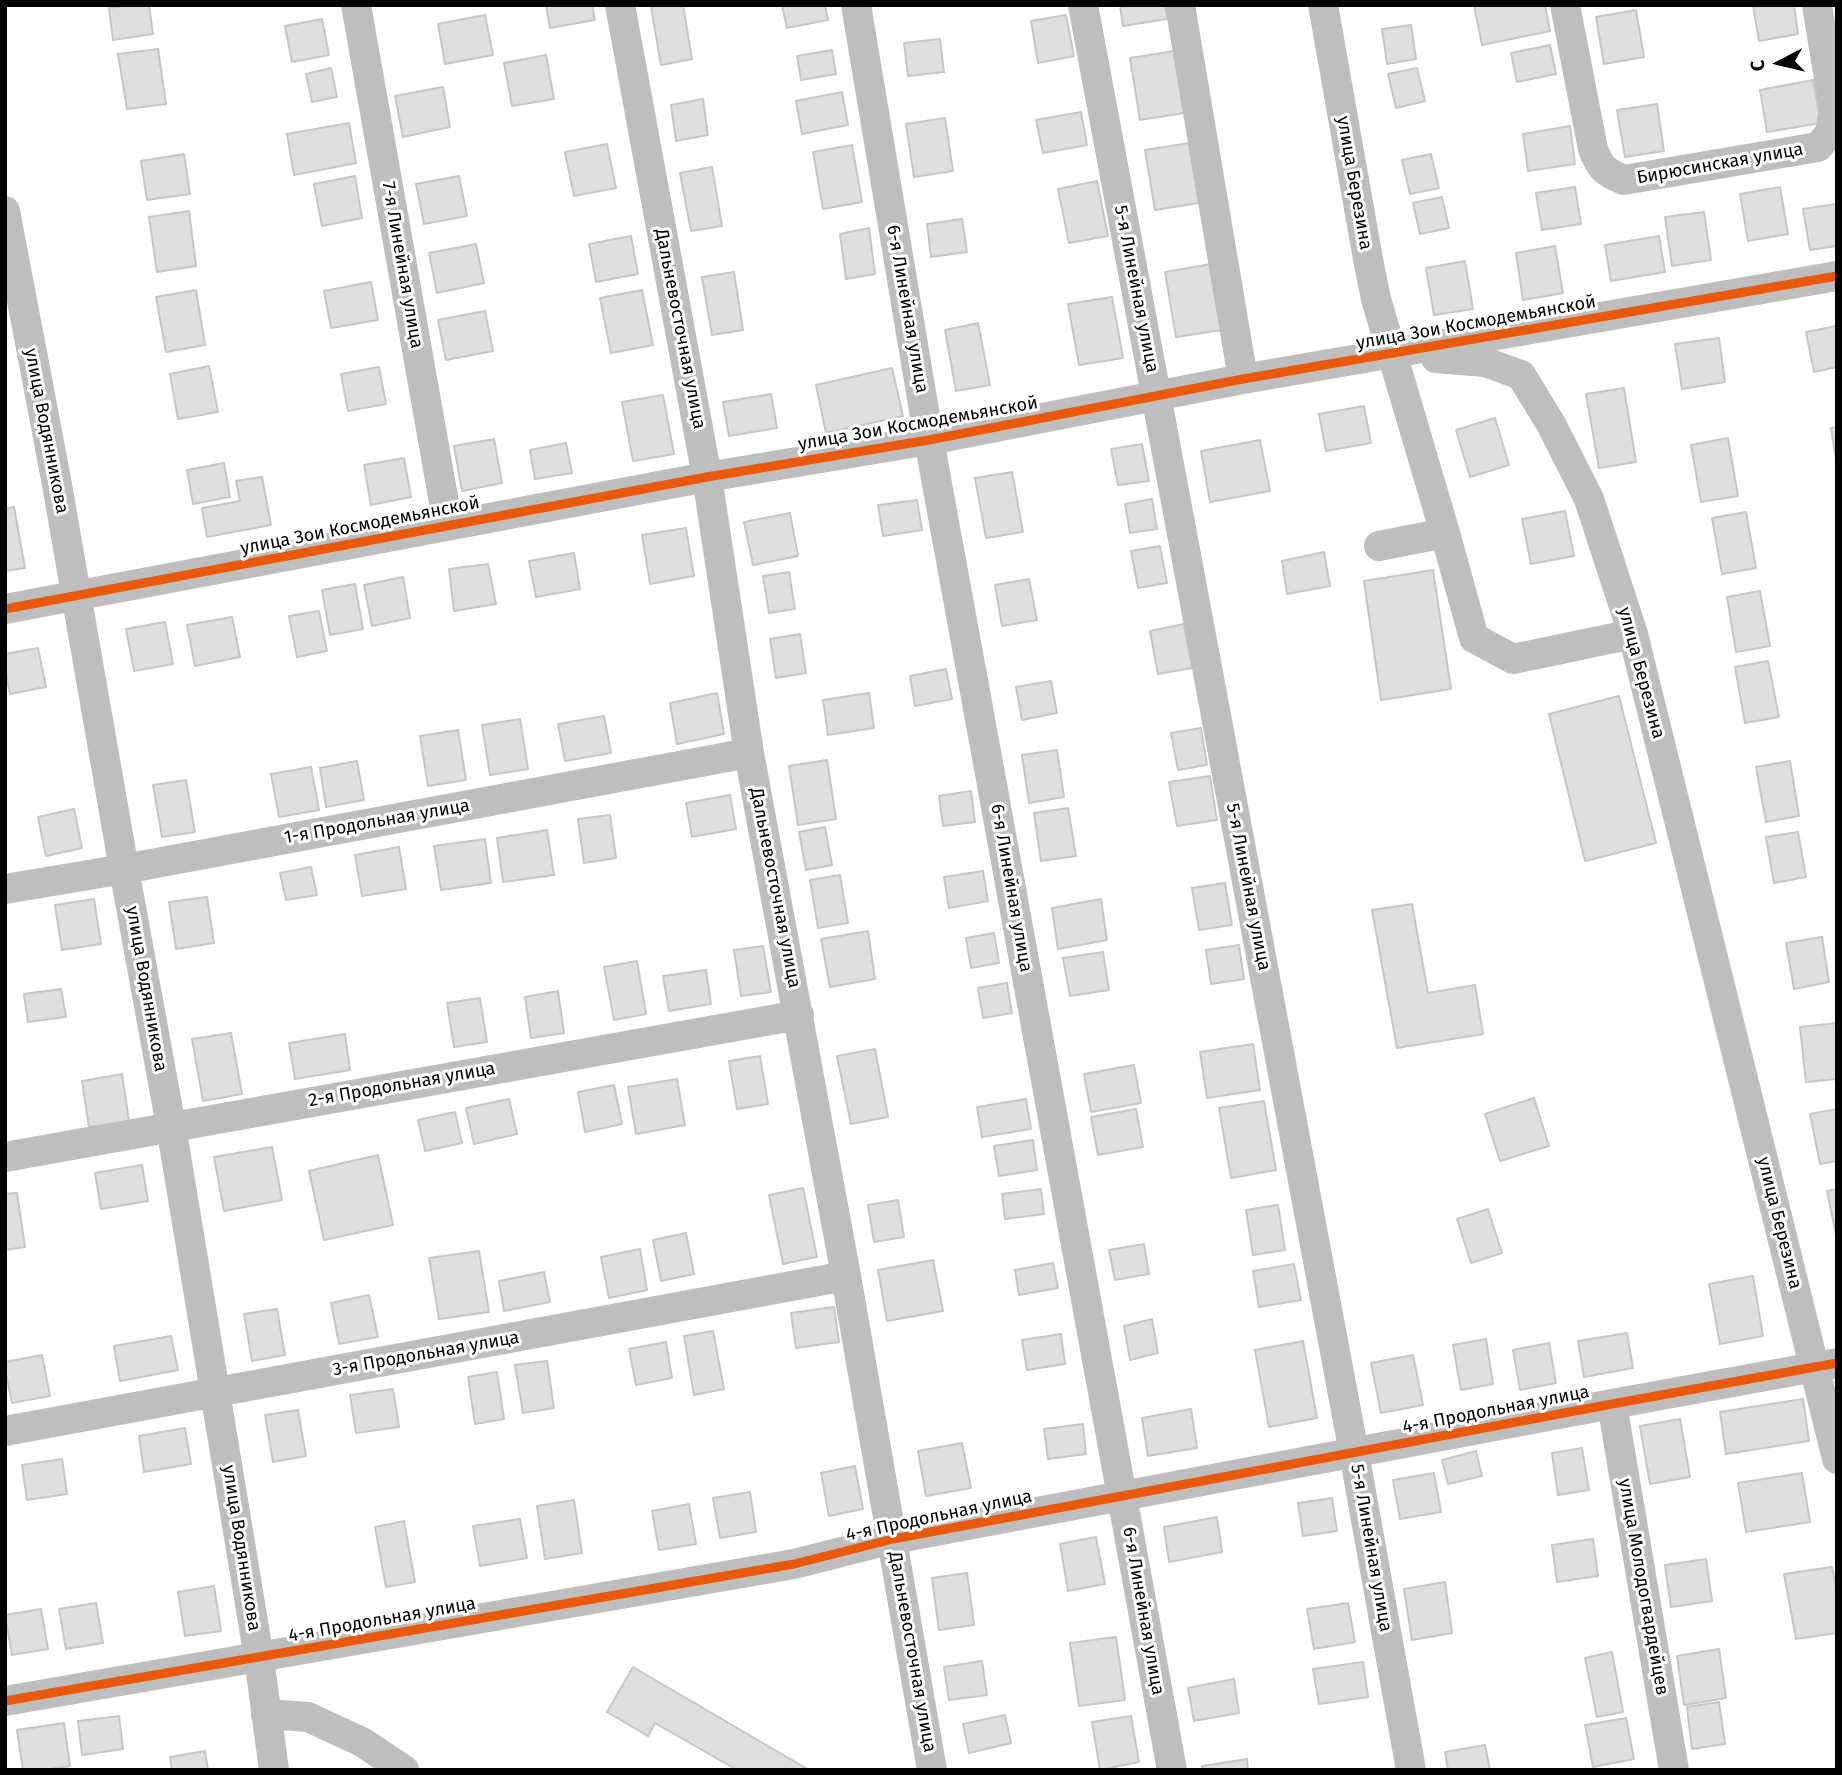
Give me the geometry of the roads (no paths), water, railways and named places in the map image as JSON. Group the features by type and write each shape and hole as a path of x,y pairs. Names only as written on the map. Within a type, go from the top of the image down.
{"street":[{"name":"7-я Линейная улица","path":"356,5 448,525"},
{"name":"Дальневосточная улица","path":"620,5 707,477 749,753 846,1276 932,1770"},
{"name":"6-я Линейная улица","path":"856,5 929,440 1172,1770"},
{"name":"5-я Линейная улица","path":"1083,5 1411,1770"},
{"path":"1180,5 1243,379"},
{"name":"улица Березина","path":"1324,5 1368,259 1376,299 1393,354 1485,362 1521,375 1551,424 1589,499 1633,634 1826,1365 1837,1459"},
{"name":"Бирюсинская улица","path":"1565,5 1593,149 1599,165 1624,180 1818,147 1830,133 1834,110 1817,5"},
{"name":"улица Водянникова","path":"5,211 15,317 77,596 171,1126 259,1658 274,1770"},
{"name":"улица Зои Космодемьянской","path":"5,609 707,477 929,440 1243,379 1837,276"},
{"path":"1393,354 1474,638 1513,659 1633,634"},
{"path":"1380,546 1445,533"},
{"name":"1-я Продольная улица","path":"5,888 124,869 749,753"},
{"name":"2-я Продольная улица","path":"5,1157 799,1015"},
{"name":"3-я Продольная улица","path":"5,1431 846,1276"},
{"name":"4-я Продольная улица","path":"5,1701 794,1564 893,1539 1826,1365"},
{"name":"улица Молодогвардейцев","path":"1612,1404 1674,1770"},
{"path":"266,1714 308,1717 362,1742 404,1770"}]}
